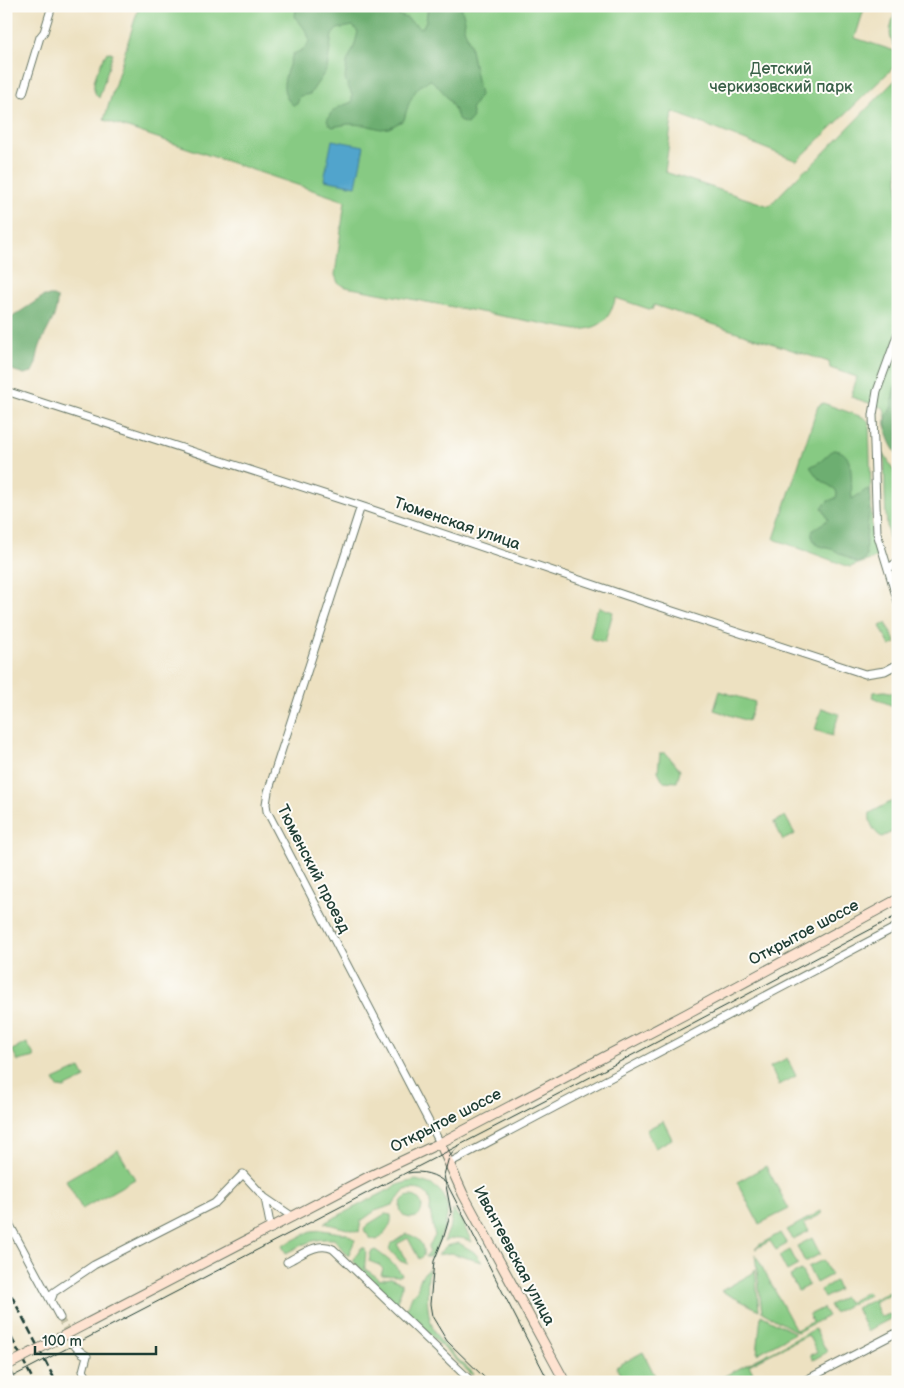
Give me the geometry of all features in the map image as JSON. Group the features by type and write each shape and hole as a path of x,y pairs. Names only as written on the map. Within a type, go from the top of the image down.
{"main road":[{"name":"Открытое шоссе","path":"6,1366 370,1176 440,1143 686,1014 898,899"},
{"name":"Ивантеевская улица","path":"440,1143 464,1194 565,1382"}],"street":[{"path":"23,93 40,37 44,32 52,6"},
{"path":"898,333 878,391 873,415 878,532 898,602"},
{"name":"Тюменская улица","path":"6,391 361,506 865,674 886,671 898,664"},
{"name":"Тюменский проезд","path":"361,506 268,792 266,804 271,819 440,1143"},
{"path":"888,569 898,561"},
{"path":"449,1163 898,926"},
{"path":"51,1300 54,1292 94,1265 215,1203 243,1174 265,1198 293,1217"},
{"path":"265,1198 271,1229"},
{"path":"6,1218 60,1318"},
{"path":"287,1262 320,1246 328,1246 348,1262 472,1382"},
{"path":"802,1382 898,1332"},
{"path":"75,1346 81,1352 91,1355 83,1371 90,1382"},
{"path":"6,1371 12,1382"}],"green space":[{"name":"Детский черкизовский парк","path":"139,6 865,6 855,38 898,52 898,63 797,161 673,112 665,172 769,206 898,77 898,450 885,426 884,408 851,397 857,377 830,368 829,362 654,305 652,310 616,298 607,318 603,322 593,327 577,330 346,287 338,283 335,275 345,201 104,120"},
{"path":"299,6 391,6 400,16 407,18 422,28 426,21 428,6 461,6 465,20 464,28 470,44 480,95 471,109 473,117 467,124 459,121 448,99 431,80 425,82 416,91 404,120 389,128 381,129 365,125 348,124 332,127 327,121 331,113 336,108 352,102 352,95 345,79 347,62 358,32 353,26 337,29 332,35 327,69 310,94 300,96 297,104 293,105 285,94 284,81 293,54 306,47 309,38 295,17 296,9"},
{"path":"898,6 898,44 895,46 890,32"},
{"path":"107,52 113,53 99,98 95,93 94,82"},
{"path":"44,296 57,298 57,305 54,317 40,346 34,369 32,372 24,374 6,368 6,321"},
{"path":"898,382 898,455 888,438 886,424 894,390"},
{"path":"823,403 865,418 869,422 872,532 878,557 850,567 774,539 818,406"},
{"path":"833,450 841,451 849,462 852,499 870,489 866,557 857,563 834,550 817,545 812,535 812,531 828,519 822,507 828,501 836,498 837,494 836,490 818,478 810,467 821,461"},
{"path":"884,454 898,478 898,552 893,556 886,519"},
{"path":"600,607 613,612 605,642 590,637 596,611"},
{"path":"886,623 896,643 890,646 880,626"},
{"path":"720,691 755,702 748,721 714,710"},
{"path":"885,691 894,693 893,706 872,697 874,692"},
{"path":"822,708 839,714 832,736 815,730"},
{"path":"660,753 666,753 680,770 677,782 663,781 658,771"},
{"path":"898,798 898,829 882,837 873,827 870,813"},
{"path":"785,816 795,834 783,840 774,822"},
{"path":"27,1043 35,1057 18,1061 12,1050"},
{"path":"787,1058 796,1076 779,1085 770,1067"},
{"path":"80,1068 85,1078 64,1088 58,1087 54,1080"},
{"path":"663,1121 672,1139 655,1148 646,1130"},
{"path":"118,1150 135,1179 82,1209 66,1180"},
{"path":"766,1166 789,1209 759,1224 737,1182"},
{"path":"416,1180 435,1187 442,1194 446,1202 446,1220 431,1257 425,1257 429,1252 428,1247 435,1236 429,1198 421,1190 405,1190 393,1205 375,1211 361,1221 359,1232 324,1223 400,1184"},
{"path":"411,1196 419,1199 422,1207 419,1215 411,1218 403,1215 400,1207 403,1199"},
{"path":"453,1210 461,1220 472,1242 458,1238 444,1242 451,1224"},
{"path":"821,1211 822,1214 804,1223 809,1231 793,1239 787,1230"},
{"path":"385,1214 391,1215 388,1229 377,1240 370,1238 364,1230 367,1225"},
{"path":"322,1230 347,1234 355,1240 348,1256 334,1239 314,1241 286,1253 282,1246 311,1231"},
{"path":"780,1233 787,1244 776,1250 770,1241 755,1249 759,1245"},
{"path":"406,1234 419,1241 423,1248 423,1256 419,1259 408,1238 397,1244 408,1264 400,1261 389,1249 391,1244"},
{"path":"812,1238 820,1254 805,1262 797,1246"},
{"path":"459,1243 474,1252 482,1262 450,1253 438,1255 446,1246"},
{"path":"361,1248 365,1248 365,1269 377,1277 378,1280 391,1278 402,1283 396,1304 353,1261"},
{"path":"375,1250 390,1261 402,1275 381,1275 383,1269 369,1261 371,1252"},
{"path":"790,1250 798,1265 787,1271 779,1256"},
{"path":"755,1254 796,1330 812,1322 809,1315 823,1308 828,1316 797,1332 762,1312"},
{"path":"823,1260 831,1275 816,1283 808,1267"},
{"path":"429,1269 427,1299 433,1328 443,1344 474,1374 472,1375 405,1311 417,1290 422,1276"},
{"path":"755,1269 759,1310 721,1291 753,1273"},
{"path":"801,1270 809,1285 798,1291 790,1276"},
{"path":"835,1281 839,1290 824,1298 820,1290"},
{"path":"898,1288 898,1290 874,1302 881,1317 890,1314 892,1318 867,1331 856,1308"},
{"path":"867,1292 869,1295 834,1313 829,1305 844,1297 848,1303"},
{"path":"761,1315 795,1333 757,1354"},
{"path":"815,1329 827,1352 813,1360 810,1355 817,1352 808,1335 749,1365 757,1381 764,1378 766,1382 720,1382 719,1379"},
{"path":"643,1352 658,1382 624,1382 616,1367"}],"water":[{"path":"332,140 364,146 356,186 324,180"}],"tunnel":[{"path":"60,1318 75,1346"}],"tram line":[{"path":"6,1380 564,1091 898,915"},
{"path":"457,1148 449,1157 444,1175 451,1212 434,1261 430,1304 432,1316 447,1341 489,1382"},
{"path":"408,1173 429,1174 447,1184 549,1382"}],"railway":[{"path":"6,1285 56,1382"},
{"path":"6,1327 34,1382"}]}
